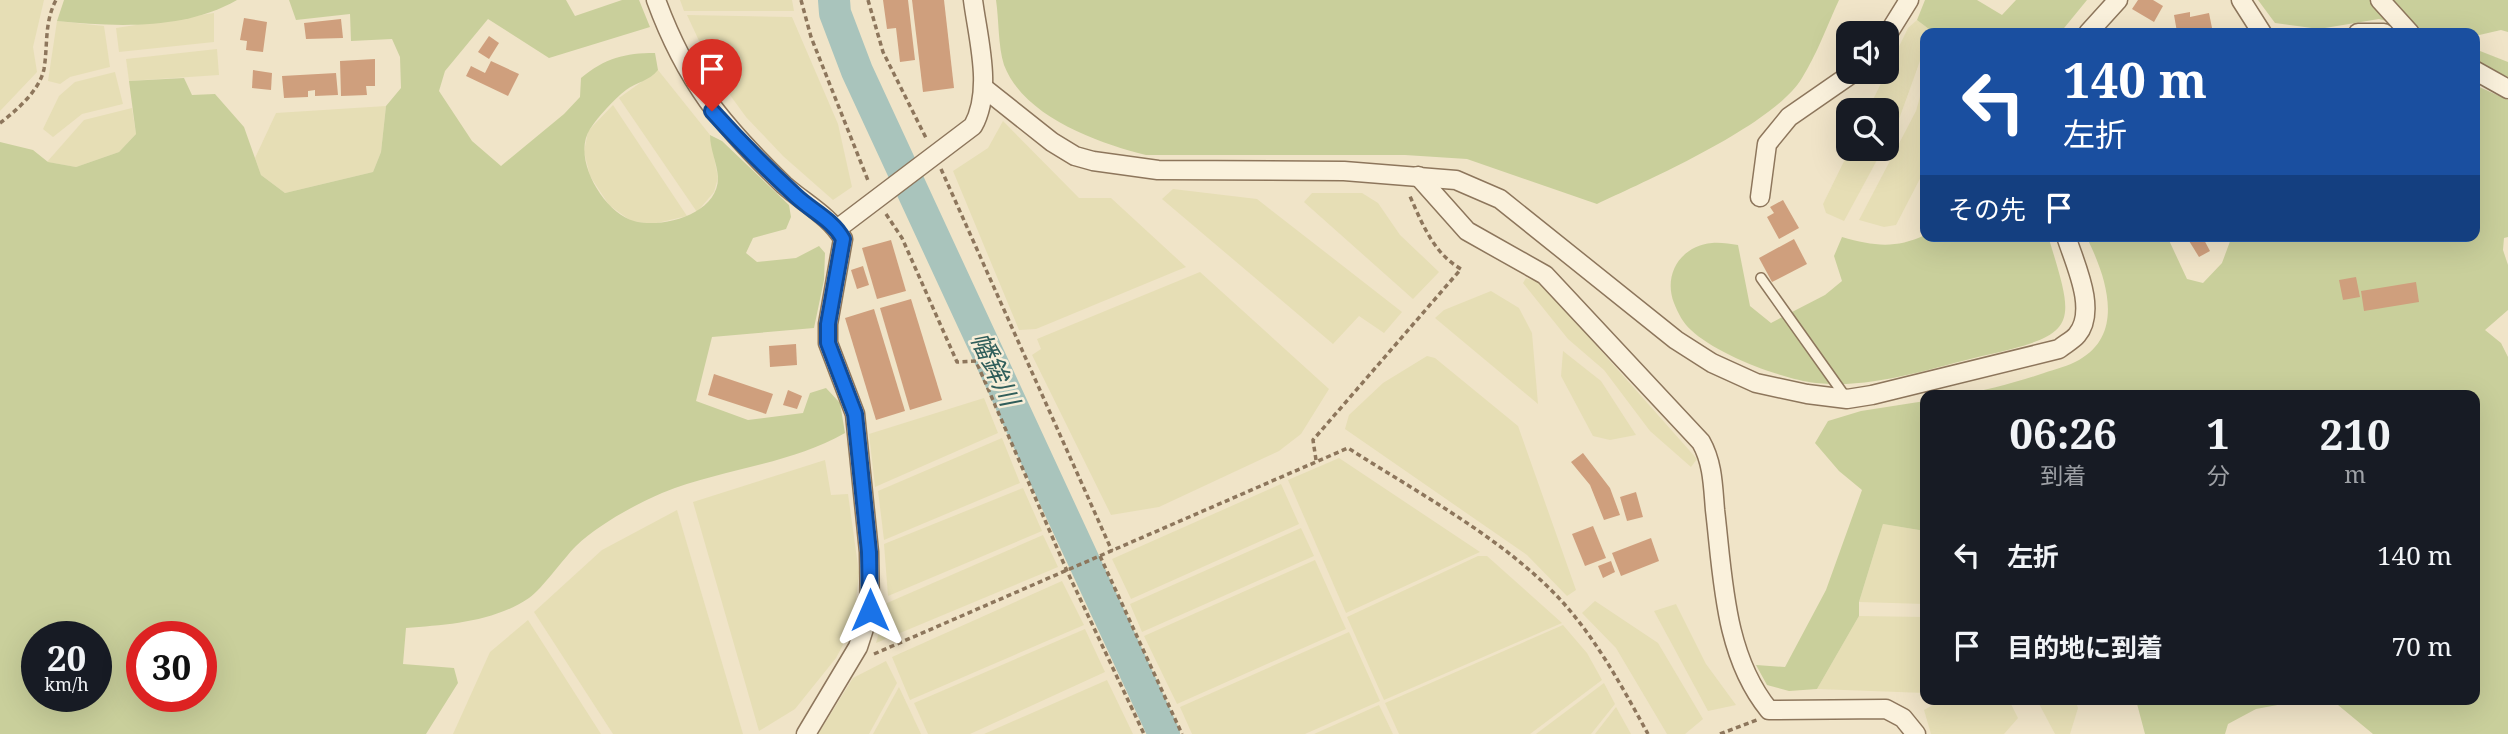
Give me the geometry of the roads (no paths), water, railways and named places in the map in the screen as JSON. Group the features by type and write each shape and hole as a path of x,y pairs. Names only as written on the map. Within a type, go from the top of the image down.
{"street":[{"path":"656,0 674,46 712,111 741,144 799,199 837,229 843,239 828,324 828,343 855,414 870,591 864,632 848,665 806,734"},
{"path":"837,229 932,160 973,126 979,115 984,88 973,0"},
{"path":"1896,21 1909,0"},
{"path":"2093,28 2118,0"},
{"path":"2241,0 2259,28"},
{"path":"2380,0 2405,28"},
{"path":"2480,74 2508,89"},
{"path":"1760,197 1767,144 1789,117 1837,84"},
{"path":"984,88 1052,142 1075,156 1093,161 1158,170 1410,174 1456,180 1500,199 1676,340 1712,363 1756,383 1847,399 1897,390 2059,349 2077,335 2084,322 2081,284 2068,242"},
{"path":"1410,174 1467,231 1545,275 1701,442 1710,468 1721,575 1733,634 1746,676 1769,710 1886,709 1903,718 1916,734"}],"lane":[{"path":"1761,278 1847,399"}],"waterway":[{"name":"幡鉾川","path":"834,0 835,13 857,71 1164,734"}]}
